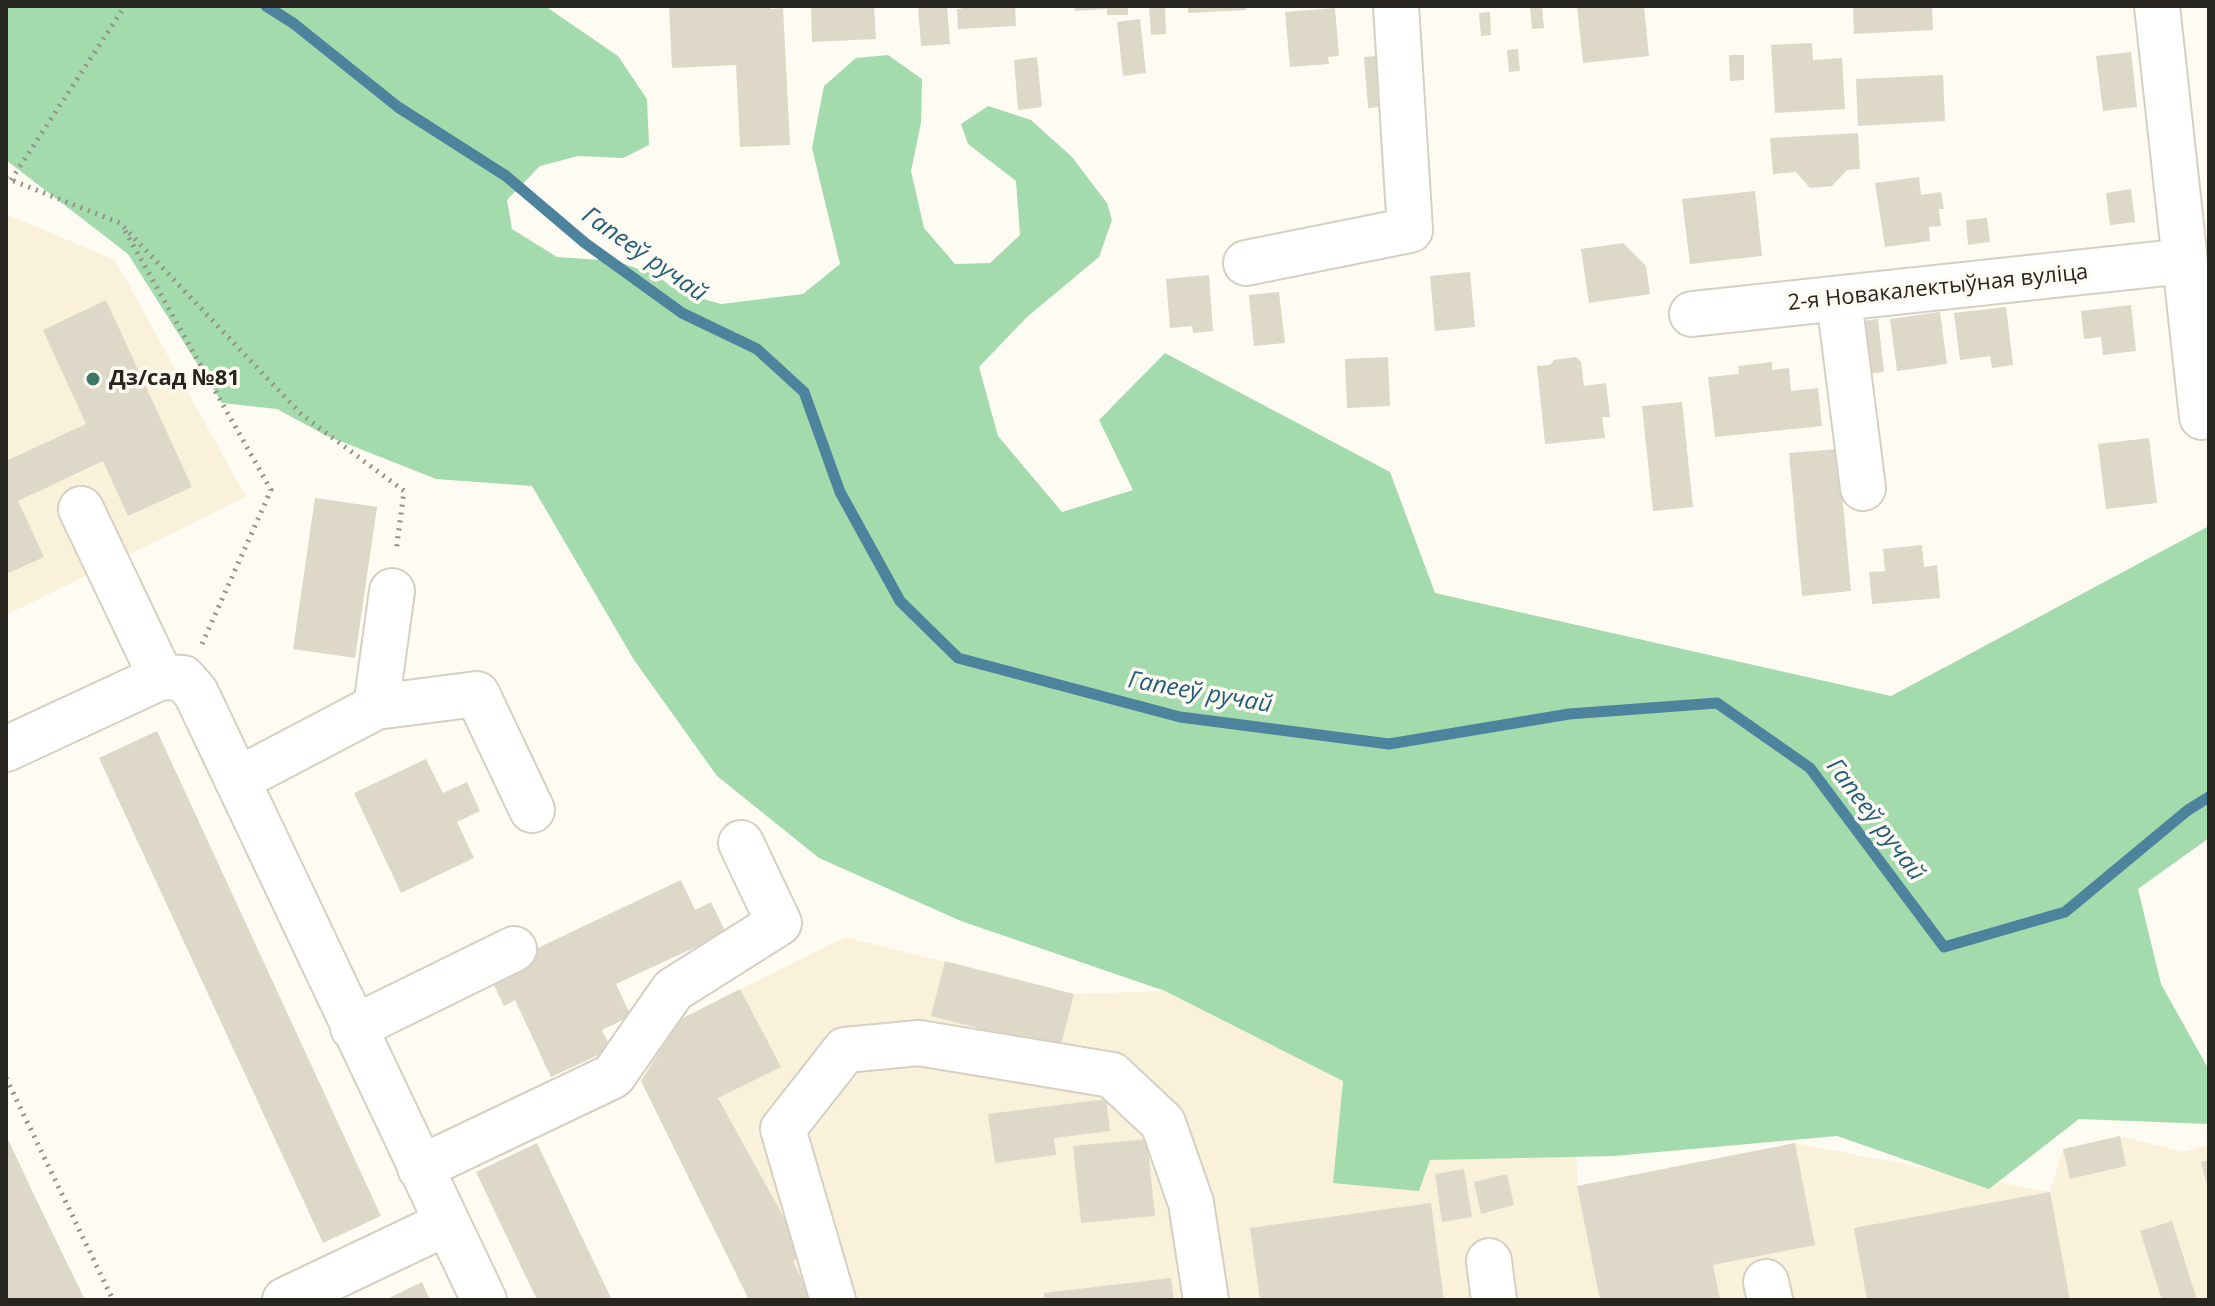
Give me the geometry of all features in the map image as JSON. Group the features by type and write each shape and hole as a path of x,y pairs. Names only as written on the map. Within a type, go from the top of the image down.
{"street":[{"path":"1246,263 1410,230 1396,6"},
{"path":"2157,6 2202,417"},
{"name":"2-я Новакалектыўная вуліца","path":"1692,314 2185,261"},
{"path":"1839,300 1863,488"},
{"path":"81,509 173,680 196,693 484,1300"},
{"path":"376,707 392,591"},
{"path":"6,749 173,680"},
{"path":"237,780 376,707 477,694 532,810"},
{"path":"420,1168 613,1076 673,990 779,923 741,843"},
{"path":"353,1028 514,949"},
{"path":"833,1300 783,1129 845,1050 919,1043 1112,1075 1163,1123 1191,1203 1206,1300"},
{"path":"285,1300 447,1223"}],"path":[{"path":"125,6 8,179 120,223 302,415 404,491 392,591"},
{"path":"120,223 271,490 173,680"},
{"path":"6,1078 113,1300"}],"shaded area":[{"name":"Дз/сад №81","path":"6,214 115,260 246,497 6,615"},
{"path":"845,937 1074,994 1165,991 1343,1081 1333,1183 1430,1160 1576,1156 1578,1186 1795,1143 2050,1192 2063,1149 2120,1136 2183,1152 2209,1145 2209,1300 749,1300 641,1081 679,1020"}],"green space":[{"path":"6,6 545,6 618,56 647,99 649,145 623,158 578,156 540,166 507,200 512,229 557,257 616,261 656,275 679,292 721,304 803,294 840,264 812,148 824,86 856,58 888,55 922,79 921,123 911,171 924,228 955,264 990,263 1020,235 1016,181 968,144 961,124 988,106 1031,120 1072,157 1107,203 1112,220 1099,257 1027,317 979,367 998,436 1062,512 1133,490 1099,420 1165,353 1390,472 1435,593 1891,696 2209,526 2209,838 2138,889 2161,984 2209,1070 2209,1124 2079,1119 1989,1189 1837,1136 1614,1156 1430,1160 1419,1191 1333,1183 1343,1081 1165,991 961,921 819,858 717,776 634,660 532,486 436,479 325,435 277,409 222,403 128,254 6,160"}],"building":[{"path":"669,6 783,8 790,145 740,147 736,65 672,68"},
{"path":"811,6 874,6 876,39 812,42"},
{"path":"918,6 947,6 950,44 921,46"},
{"path":"961,6 1015,6 1016,26 958,29 957,9"},
{"path":"1075,6 1128,6 1128,15 1107,15 1107,9 1075,11"},
{"path":"1149,6 1165,6 1166,34 1151,35"},
{"path":"1188,6 1245,6 1246,10 1188,13"},
{"path":"1542,6 1544,28 1532,29 1530,7"},
{"path":"1577,6 1644,6 1649,56 1583,63"},
{"path":"1853,6 1932,6 1933,30 1854,34"},
{"path":"1335,8 1339,56 1328,57 1329,64 1290,67 1285,12"},
{"path":"1490,12 1491,35 1481,36 1479,13"},
{"path":"1140,19 1146,73 1123,76 1117,22"},
{"path":"1812,43 1813,60 1842,58 1845,109 1775,113 1771,45"},
{"path":"1518,49 1520,71 1509,72 1507,50"},
{"path":"2131,52 2137,107 2103,111 2096,56"},
{"path":"1389,55 1394,106 1368,108 1364,57"},
{"path":"1729,55 1744,55 1744,80 1730,81"},
{"path":"1037,57 1042,107 1018,110 1014,60"},
{"path":"1943,75 1945,121 1858,126 1856,79"},
{"path":"1858,133 1860,169 1847,170 1832,186 1810,188 1796,172 1773,174 1770,138"},
{"path":"1919,177 1921,195 1941,192 1944,209 1939,209 1941,226 1929,227 1930,241 1885,247 1875,183"},
{"path":"2131,189 2135,222 2110,225 2106,193"},
{"path":"1755,191 1762,256 1690,264 1682,199"},
{"path":"1987,218 1990,242 1968,245 1966,220"},
{"path":"1623,243 1646,266 1650,294 1589,303 1581,249"},
{"path":"1470,272 1475,327 1435,331 1430,276"},
{"path":"1209,275 1213,331 1193,333 1192,326 1170,328 1166,279"},
{"path":"1279,292 1285,343 1254,346 1249,295"},
{"path":"106,300 192,487 128,516 103,461 18,501 44,557 6,574 6,461 86,424 43,330"},
{"path":"2131,305 2136,351 2103,355 2101,337 2084,339 2081,311"},
{"path":"2006,307 2013,365 1992,368 1990,356 1960,360 1954,313"},
{"path":"1940,312 1947,364 1897,371 1890,319"},
{"path":"1878,319 1884,372 1864,374 1857,322"},
{"path":"1388,357 1390,406 1347,408 1345,359"},
{"path":"1576,357 1581,362 1584,386 1606,383 1610,417 1602,417 1605,438 1545,444 1537,366"},
{"path":"1772,362 1772,370 1789,368 1791,391 1818,388 1822,426 1715,437 1708,377 1739,374 1738,366"},
{"path":"1682,402 1693,507 1653,511 1642,406"},
{"path":"2149,438 2157,503 2106,509 2098,444"},
{"path":"1838,449 1851,591 1802,596 1789,453"},
{"path":"315,498 377,507 355,658 293,649"},
{"path":"1922,545 1924,567 1937,565 1940,598 1872,604 1869,572 1885,571 1883,549"},
{"path":"157,731 381,1216 323,1243 99,758"},
{"path":"426,759 443,793 467,782 480,811 457,822 474,858 401,893 354,793"},
{"path":"681,880 695,910 711,902 726,933 616,984 631,1016 602,1030 611,1049 551,1077 515,1000 504,1006 493,983 530,966 525,954"},
{"path":"945,961 1074,994 1060,1049 931,1016"},
{"path":"740,989 781,1067 718,1098 803,1252 793,1261 812,1300 749,1300 641,1081 679,1020"},
{"path":"1106,1099 1110,1131 1054,1138 1056,1155 995,1163 988,1114"},
{"path":"6,1135 85,1300 9,1300 6,1293"},
{"path":"2120,1136 2126,1166 2070,1179 2063,1149"},
{"path":"1147,1139 1155,1216 1081,1223 1073,1146"},
{"path":"537,1143 612,1300 537,1300 476,1172"},
{"path":"1795,1143 1815,1245 1713,1265 1720,1300 1600,1300 1577,1186"},
{"path":"2209,1160 2209,1189 2208,1189 2201,1162"},
{"path":"1464,1169 1472,1217 1442,1222 1435,1174"},
{"path":"1507,1174 1514,1205 1481,1214 1474,1182"},
{"path":"2050,1192 2070,1300 1867,1300 1854,1228"},
{"path":"1431,1203 1444,1300 1260,1300 1250,1228"},
{"path":"2172,1221 2197,1300 2162,1300 2140,1231"},
{"path":"1171,1278 1174,1300 1045,1300 1044,1293"},
{"path":"422,1282 430,1300 390,1300 389,1298"}],"waterway":[{"name":"Гапееў ручай","path":"266,6 293,23 398,107 506,176 585,243 682,313 757,349 804,392 840,492 900,601 958,658 1180,717 1389,744 1569,714 1717,703 1810,768 1944,947 2065,912 2188,810 2209,797"}],"place":[{"name":"Дз/сад №81","path":"93,379"}]}
